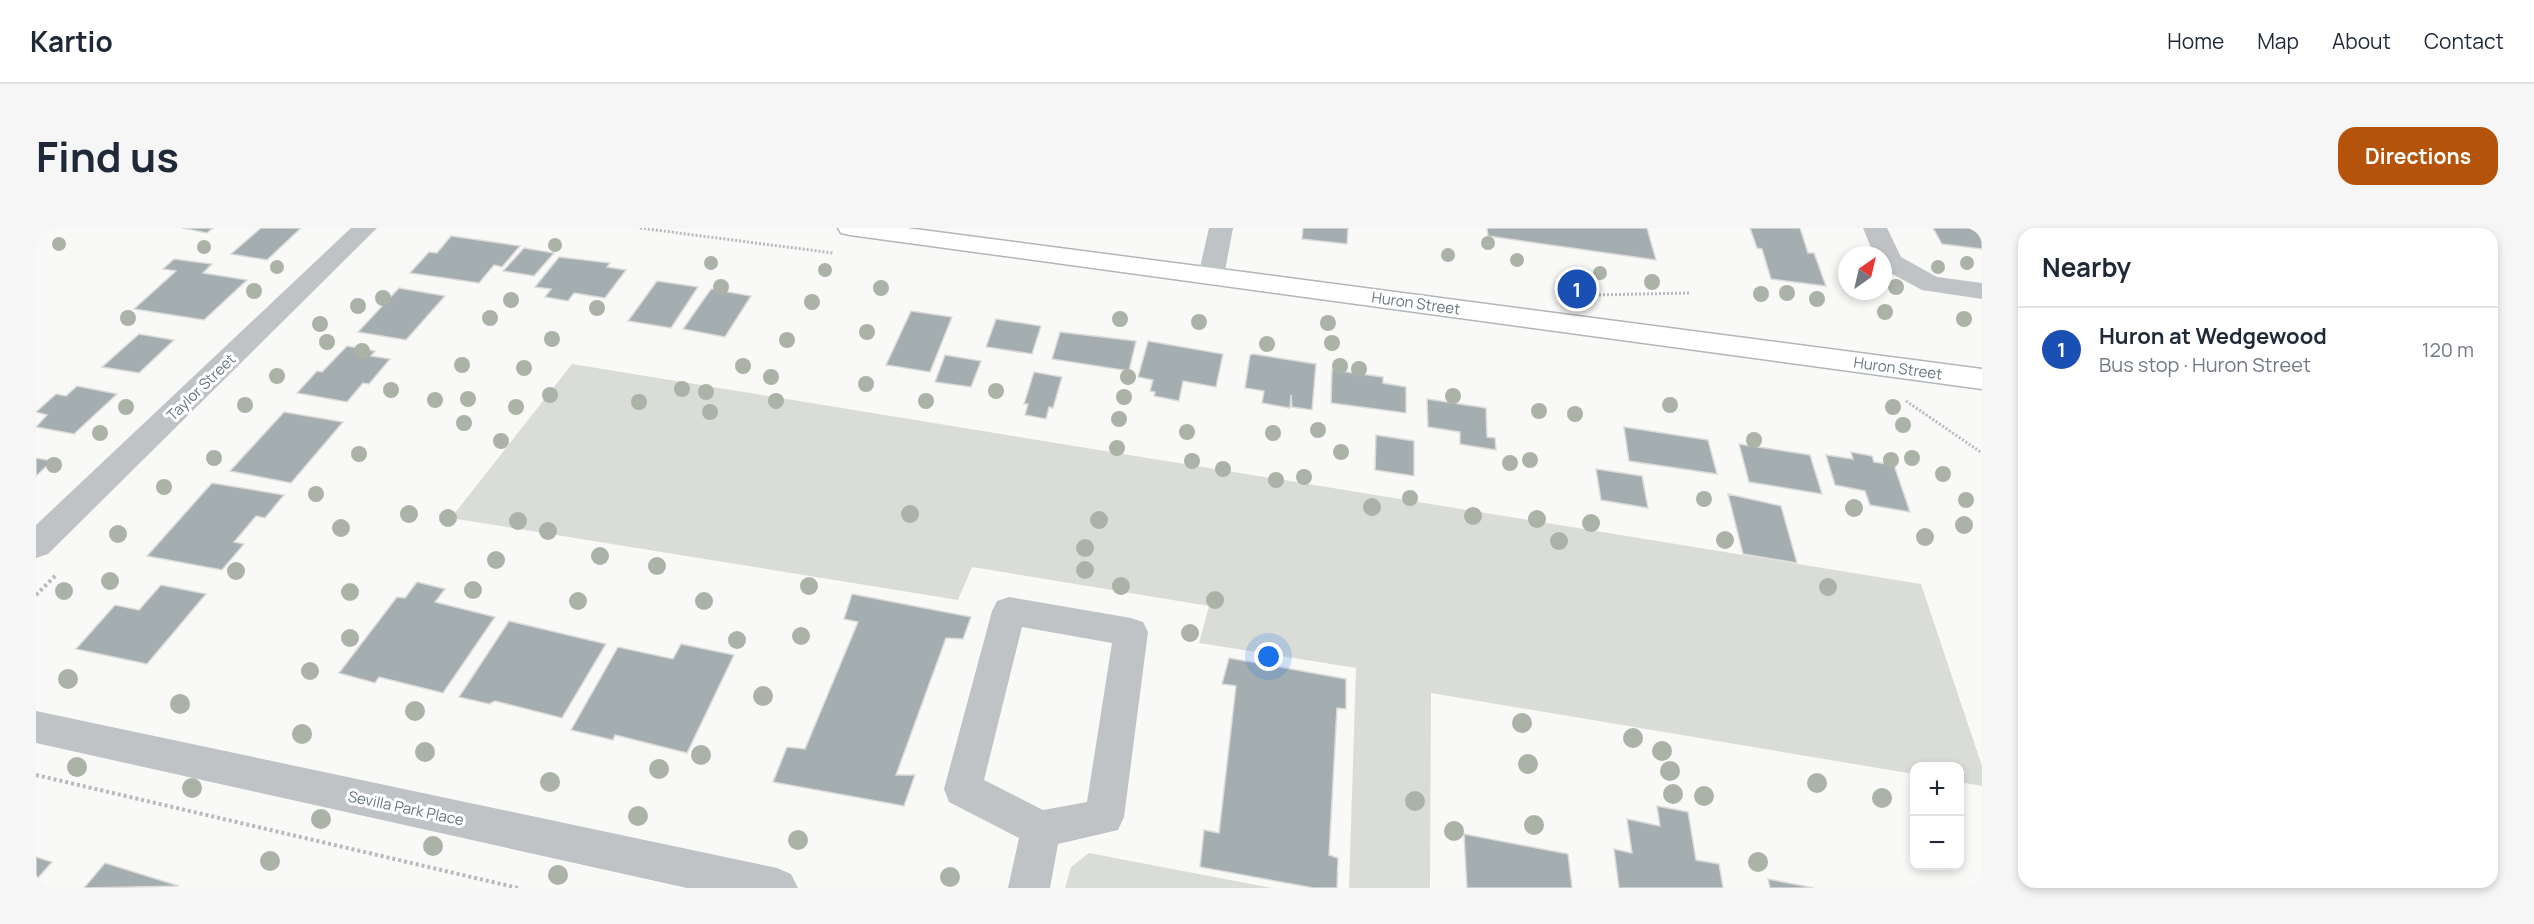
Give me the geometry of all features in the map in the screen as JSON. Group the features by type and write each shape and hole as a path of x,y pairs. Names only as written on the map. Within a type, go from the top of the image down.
{"main road":[{"name":"Huron Street","path":"850,228 1982,379"}],"street":[{"name":"Taylor Street","path":"36,545 365,228"},
{"path":"1211,276 1221,228"},
{"path":"1875,228 1890,262 1931,284 1982,291"},
{"path":"1009,611 1131,633 1104,817 1041,829 963,789 1009,611"},
{"name":"Sevilla Park Place","path":"36,727 777,888"},
{"path":"1029,888 1041,829"}],"path":[{"path":"1904,400 1982,453"},
{"path":"36,775 518,888"}],"shaded area":[{"path":"572,364 1921,584 1982,766 1982,786 1964,783 1964,762 1910,762 1910,773 1431,693 1430,888 1349,888 1356,668 1199,643 1209,606 972,567 958,600 451,518"},
{"path":"1089,853 1272,888 1065,888 1071,867"}],"building":[{"path":"182,228 213,228 207,233"},
{"path":"261,228 301,228 267,260 231,254"},
{"path":"1303,228 1348,228 1347,244 1302,239"},
{"path":"1487,228 1647,228 1656,260 1488,236"},
{"path":"1750,228 1800,228 1808,253 1814,253 1826,286 1771,279 1762,249 1757,248"},
{"path":"1933,228 1982,228 1982,249 1942,244"},
{"path":"451,236 520,246 502,267 494,265 479,283 410,273 429,252 437,253"},
{"path":"524,248 554,253 534,276 503,271"},
{"path":"559,257 610,263 607,267 626,270 605,298 574,293 568,301 545,297 551,289 535,287"},
{"path":"174,259 212,264 203,273 247,280 204,320 134,309 176,271 163,269"},
{"path":"657,281 698,287 671,328 628,321"},
{"path":"399,288 445,296 406,340 358,332"},
{"path":"711,289 751,296 725,337 683,329"},
{"path":"911,311 952,317 930,372 886,365"},
{"path":"996,319 1041,326 1032,354 986,347"},
{"path":"1060,332 1136,341 1129,371 1052,359"},
{"path":"139,334 174,340 139,373 102,367"},
{"path":"1148,341 1223,354 1216,387 1183,381 1179,401 1154,396 1155,392 1150,391 1153,380 1138,377"},
{"path":"347,346 375,351 371,356 390,359 369,384 363,383 347,402 297,393 317,371 322,372"},
{"path":"945,355 981,361 971,387 935,382"},
{"path":"1250,355 1316,364 1312,410 1292,407 1291,395 1290,408 1262,403 1264,391 1245,388"},
{"path":"1332,370 1383,377 1383,383 1406,387 1406,413 1331,403"},
{"path":"1034,372 1062,377 1053,408 1049,407 1046,419 1025,415 1028,404 1024,404"},
{"path":"77,386 117,394 74,434 36,427 47,415 36,412 56,394 66,396"},
{"path":"1427,399 1486,408 1487,437 1495,438 1496,450 1460,444 1460,432 1428,427"},
{"path":"284,412 343,422 291,483 230,471"},
{"path":"1624,427 1708,440 1717,474 1629,461"},
{"path":"1376,435 1414,441 1414,476 1375,470"},
{"path":"1739,444 1810,455 1822,494 1749,482"},
{"path":"1851,452 1872,456 1874,462 1894,465 1910,512 1870,505 1865,491 1835,485 1826,455 1853,459"},
{"path":"36,458 52,461 36,476"},
{"path":"1596,469 1642,476 1648,508 1601,500"},
{"path":"212,483 284,495 265,518 256,516 234,542 244,544 222,570 147,556"},
{"path":"1728,494 1781,506 1797,563 1743,554"},
{"path":"417,582 445,589 435,602 495,617 443,693 379,677 375,683 339,673 397,597 405,598"},
{"path":"161,585 206,594 147,664 76,649 115,605 139,610"},
{"path":"852,594 971,617 963,639 946,638 896,775 915,775 904,806 773,782 787,747 805,749 858,622 844,619"},
{"path":"509,621 606,644 562,718 495,701 489,704 459,697"},
{"path":"681,644 734,655 687,753 615,735 613,740 571,730 618,647 673,659"},
{"path":"1229,658 1346,679 1346,709 1337,708 1329,855 1338,858 1337,888 1314,888 1200,867 1204,830 1219,833 1236,686 1222,684"},
{"path":"1657,806 1688,812 1696,860 1719,864 1723,888 1619,888 1614,849 1632,853 1627,819 1660,826"},
{"path":"1464,834 1568,854 1572,888 1467,888"},
{"path":"36,857 52,862 36,880"},
{"path":"105,863 179,886 84,888"},
{"path":"1768,879 1814,888 1770,888"}],"place":[{"name":"Huron at Wedgewood","path":"1577,289"}]}
